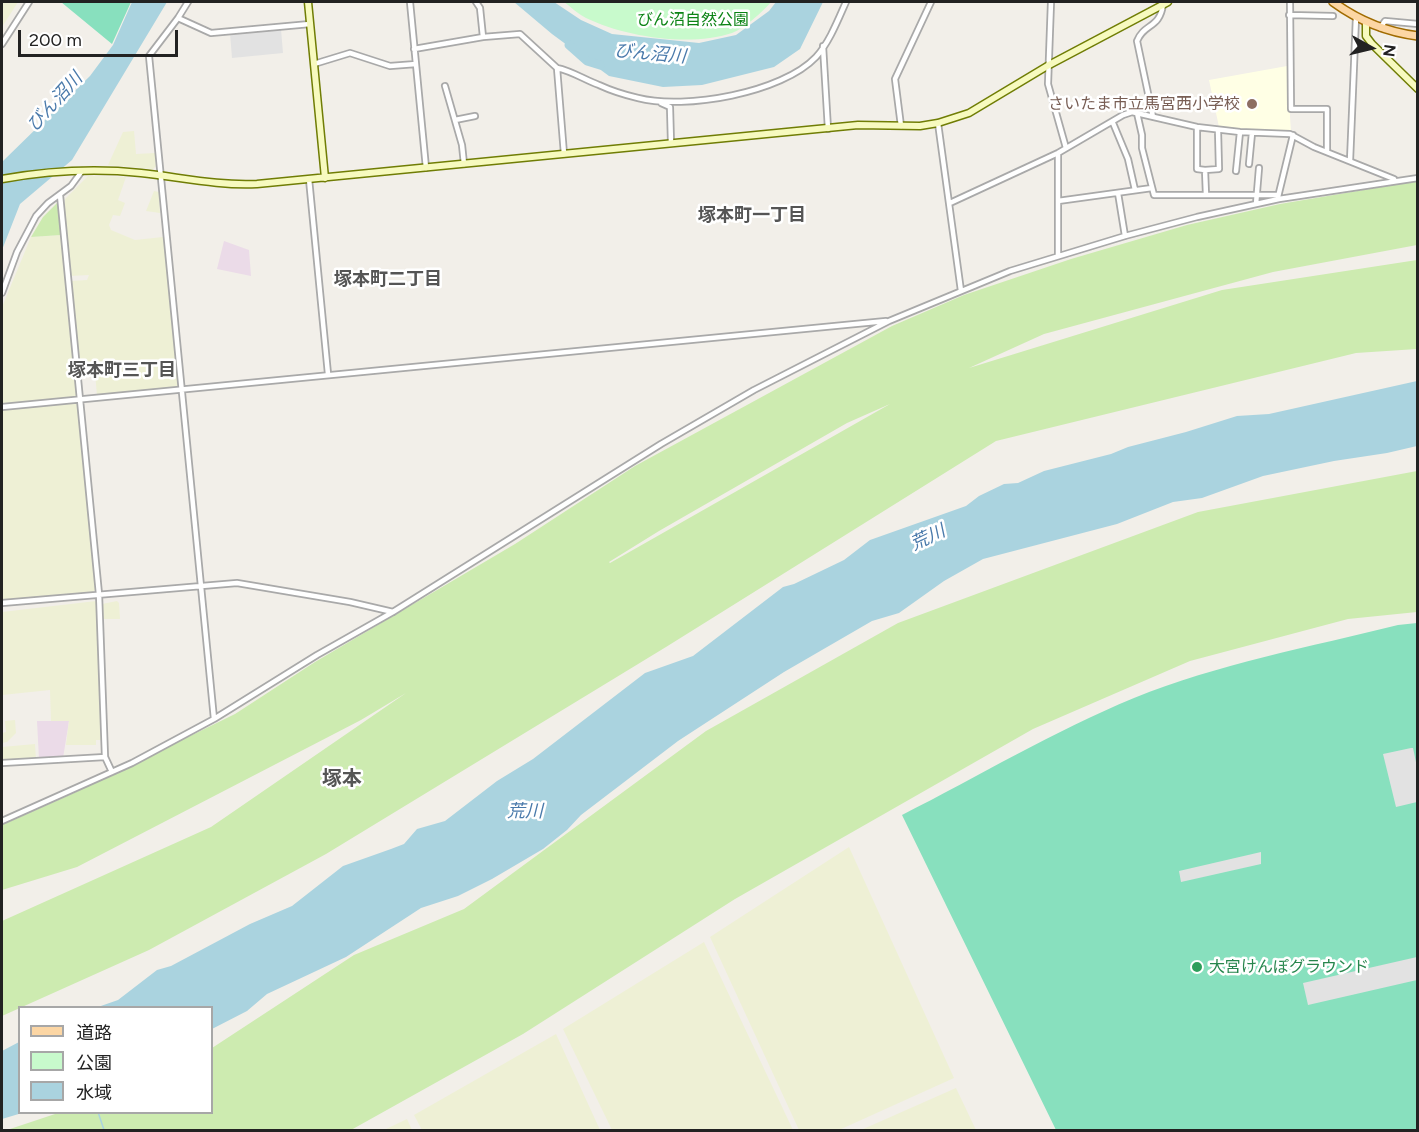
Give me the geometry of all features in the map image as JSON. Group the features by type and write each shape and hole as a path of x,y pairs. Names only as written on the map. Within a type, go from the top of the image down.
{"main road":[{"path":"1334,2 1366,23 1418,36"}],"street":[{"path":"2,44 28,2"},
{"path":"188,2 149,56 214,719"},
{"path":"308,2 325,178"},
{"path":"410,2 426,168"},
{"path":"476,2 481,12 483,37"},
{"path":"414,49 483,37 520,34 557,68 600,86 659,102 695,102 770,85 792,75 816,57 846,2"},
{"path":"901,126 895,79 931,2"},
{"path":"1051,2 1048,84 1066,148"},
{"path":"2,179 72,171 129,172 240,185 858,125 901,126 938,123 969,113 1049,65 1166,2"},
{"path":"1153,117 1137,41 1141,33 1161,17 1166,2"},
{"path":"1290,2 1291,109 1327,109 1327,152"},
{"path":"1289,15 1333,16"},
{"path":"1350,161 1356,17"},
{"path":"178,18 211,33 310,24"},
{"path":"1380,28 1385,21 1418,24"},
{"path":"1366,23 1366,36 1372,44 1418,89"},
{"path":"823,46 828,129"},
{"path":"314,64 350,53 390,66 416,64"},
{"path":"557,68 564,154"},
{"path":"445,86 462,145 464,164"},
{"path":"659,102 670,107 671,143"},
{"path":"950,203 1058,153 1132,112 1218,130 1293,135 1327,152 1397,180"},
{"path":"1137,113 1142,135 1142,148 1154,195 1278,197"},
{"path":"455,120 476,116"},
{"path":"938,123 961,291"},
{"path":"1113,123 1128,159 1135,190"},
{"path":"1197,127 1197,169 1219,169 1218,130"},
{"path":"1236,171 1240,132"},
{"path":"1249,164 1252,133"},
{"path":"1278,197 1293,135"},
{"path":"1058,153 1058,256"},
{"path":"1256,204 1259,168"},
{"path":"1205,170 1206,195"},
{"path":"2,292 17,252 31,225 48,203 74,183 82,171"},
{"path":"2,821 112,772 214,719 393,612 597,483 723,407 889,321 1010,271 1197,216 1278,197 1418,178"},
{"path":"309,179 328,374"},
{"path":"1058,201 1152,188"},
{"path":"1118,193 1125,236"},
{"path":"60,195 99,594 105,757 112,772"},
{"path":"2,407 889,321"},
{"path":"2,603 237,583 350,602 393,612"},
{"path":"2,763 105,757"}],"shaded area":[{"path":"2,2 18,2 2,27"},
{"path":"281,29 283,53 232,58 230,33"},
{"name":"さいたま市立馬宮西小学校","path":"1287,66 1291,132 1242,131 1219,127 1209,80"},
{"path":"134,131 136,154 155,153 156,166 153,169 108,165 123,132"},
{"path":"88,176 126,177 118,200 125,203 120,216 113,215 109,225 111,230 135,240 163,237 165,239 179,386 176,388 97,396 95,372 80,373 71,281 87,280 89,275 70,276 64,207 65,199"},
{"path":"154,191 159,192 160,213 146,211"},
{"path":"61,235 77,396 2,406 2,307 31,237"},
{"path":"224,241 249,250 251,276 217,269"},
{"path":"78,404 95,590 2,601 2,410"},
{"path":"96,601 102,740 96,740 96,745 66,745 69,721 51,721 50,690 2,695 2,612"},
{"path":"117,601 120,619 103,619 102,604"},
{"path":"15,720 16,733 7,742 2,743 2,733 6,732 5,721"},
{"path":"37,721 69,721 63,758 39,759"},
{"path":"35,744 36,760 2,761 2,747"},
{"path":"1413,748 1417,767 1417,802 1396,807 1383,754"},
{"path":"849,847 954,1078 839,1130 799,1130 710,937"},
{"path":"1261,852 1261,864 1181,882 1179,871"},
{"path":"704,942 793,1130 612,1130 563,1029"},
{"path":"1417,957 1417,980 1308,1005 1303,983"},
{"path":"556,1034 600,1130 422,1130 414,1115"},
{"path":"956,1088 976,1130 861,1130"},
{"path":"407,1119 412,1130 384,1130"}],"green space":[{"path":"61,2 131,2 112,44"},
{"name":"びん沼自然公園","path":"564,2 771,2 742,28 732,33 697,39 678,39 638,35 602,25 583,16"},
{"path":"1417,181 1417,245 1273,272 1044,334 969,368 1222,290 1417,260 1417,349 1356,353 996,441 666,647 326,854 149,950 24,1006 18,1006 18,1009 2,1016 2,921 211,827 406,693 361,720 77,867 2,890 2,825 74,793 235,714 315,662 515,544 635,466 892,326 964,295 1071,259 1187,225 1280,204","holes":["890,404 610,563 847,423"]},
{"path":"58,202 61,235 31,237 43,217"},
{"path":"1417,471 1417,612 1348,619 1190,661 1033,729 735,899 523,1034 351,1130 7,1130 55,1114 213,1114 213,1047 354,955 464,909 706,731 898,623 1198,512"},
{"name":"大宮けんぽグラウンド","path":"1417,623 1417,1130 1056,1130 902,815 1075,725 1166,686 1264,657 1398,625"}],"water":[{"path":"132,2 167,2 72,160 20,204 2,250 2,162 90,76 113,45"},
{"path":"514,2 554,2 581,20 612,34 699,43 736,35 769,11 776,2 823,2 800,49 774,67 702,85 663,87 609,76 552,34"},
{"name":"荒川","path":"1417,381 1417,446 1263,476 1202,498 1173,502 1117,524 983,559 944,581 899,613 872,621 784,672 678,741 581,815 567,830 543,849 458,896 421,908 346,957 267,994 247,1011 213,1028 213,1006 101,1006 118,1000 157,970 171,966 250,924 292,906 343,866 404,844 417,829 445,821 497,781 533,759 645,673 693,656 783,587 844,560 870,540 966,506 979,496 1004,484 1018,483 1044,471 1111,454 1237,416 1269,414"},
{"path":"18,1043 19,1114 2,1119 2,1051"}],"waterway":[{"name":"びん沼川","path":"569,45 587,61 600,65"},
{"path":"99,1114 104,1130"}],"place":[{"name":"さいたま市立馬宮西小学校","path":"1252,104"},
{"name":"大宮けんぽグラウンド","path":"1197,967"}],"district":[{"name":"塚本町一丁目","path":"752,216"},
{"name":"塚本町二丁目","path":"388,280"},
{"name":"塚本町三丁目","path":"122,371"},
{"name":"塚本","path":"342,779"}]}
